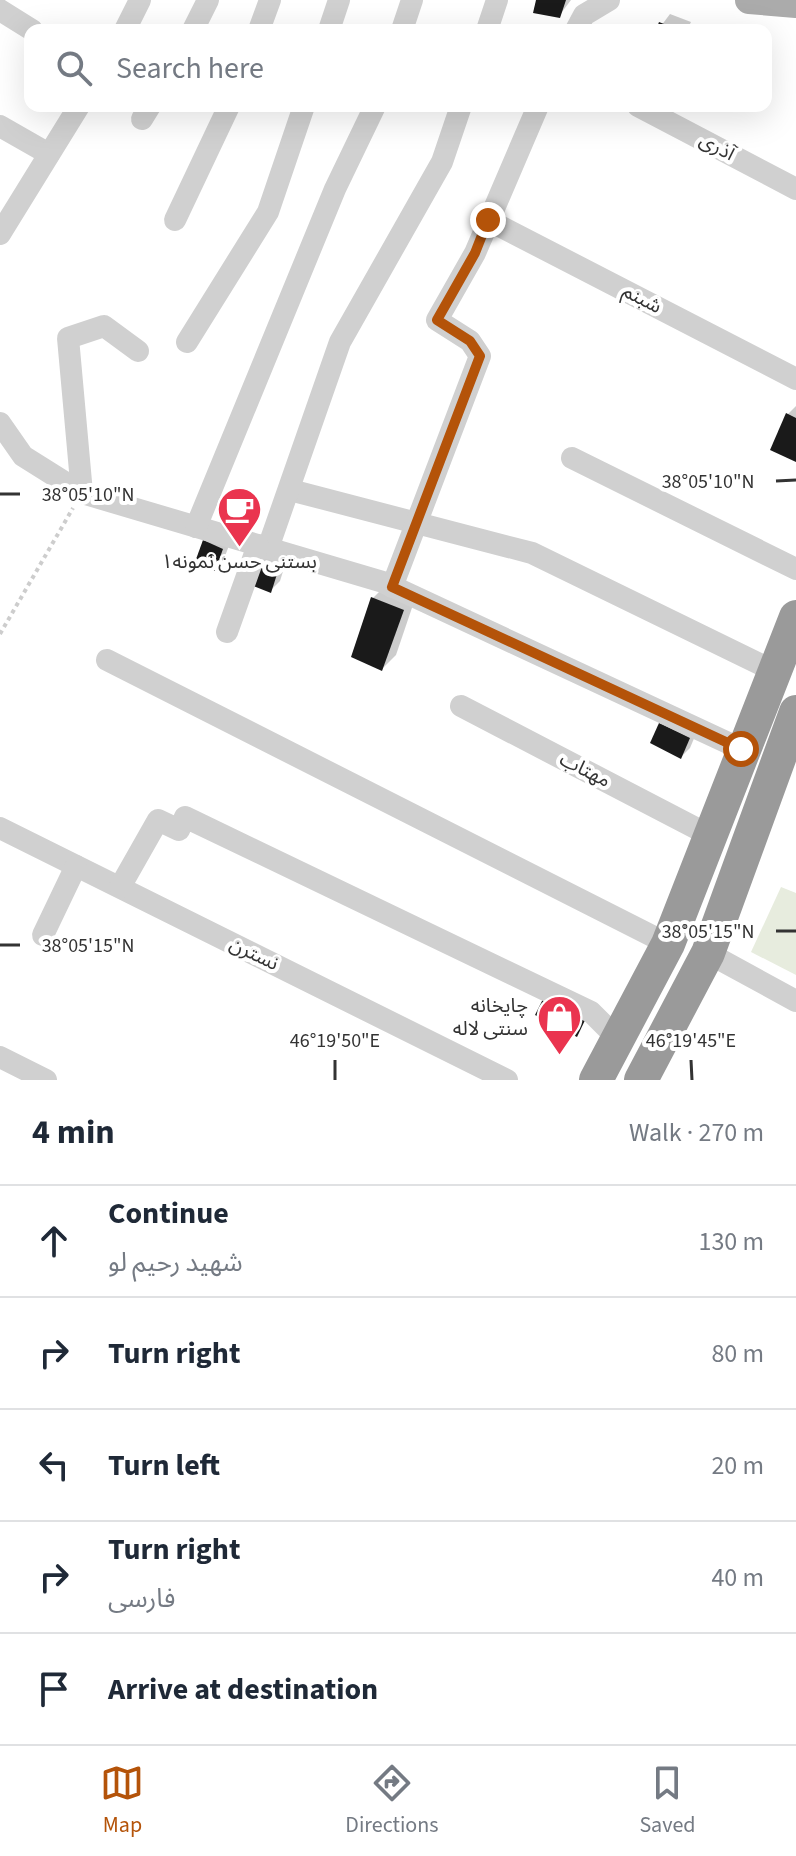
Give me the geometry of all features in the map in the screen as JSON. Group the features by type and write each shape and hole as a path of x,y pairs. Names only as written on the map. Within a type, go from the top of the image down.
{"highway":[{"path":"596,1080 668,944 741,749 796,617"},
{"path":"617,1038 646,1068 708,953 789,750 796,712"}],"main road":[{"path":"749,0 796,4"}],"street":[{"path":"128,24 140,0"},
{"path":"196,24 208,0"},
{"path":"261,24 270,0"},
{"path":"331,24 339,0"},
{"path":"404,24 412,0"},
{"path":"489,24 497,0"},
{"path":"579,24 584,15 609,0"},
{"path":"0,10 24,25"},
{"path":"0,234 75,112"},
{"path":"175,220 226,112"},
{"path":"187,342 268,212 302,112"},
{"path":"196,527 335,189 372,112"},
{"path":"227,632 290,490 340,342 442,162 459,112"},
{"path":"392,587 480,356 470,341 437,320 475,253 535,112"},
{"name":"آذری","path":"649,112 796,189"},
{"path":"0,126 49,154"},
{"name":"شبنم","path":"488,220 796,379"},
{"path":"82,493 68,338 104,326 138,351"},
{"path":"1,426 23,456 82,493 392,587 741,749"},
{"path":"572,458 796,569"},
{"path":"290,490 532,553 774,671"},
{"path":"107,660 668,944"},
{"name":"مهتاب","path":"461,706 709,835"},
{"path":"120,887 158,820 179,830 185,817 591,1012 617,1038"},
{"name":"نسترن","path":"0,828 507,1080"},
{"path":"43,935 76,866"},
{"path":"708,953 796,1001"},
{"path":"0,1057 46,1080"}],"path":[{"path":"0,634 82,493"}],"shaded area":[{"path":"781,887 796,893 796,975 751,952"}],"building":[{"path":"536,0 566,0 560,18 533,13"},
{"path":"786,413 796,418 796,462 770,450"},
{"path":"203,540 223,549 215,571 195,562"},
{"path":"255,563 278,571 271,593 248,584"},
{"path":"371,597 404,610 382,671 351,657"},
{"path":"659,723 690,738 681,759 650,743"},
{"path":"546,993 588,1014 577,1037 535,1015"}],"place":[{"name":"بستنی حسن نمونه۱","path":"239,549"},
{"name":"چایخانه سنتی لاله","path":"559,1056"}],"route":[{"path":"488,220 475,253 437,320 470,341 480,356 392,587 741,749"}]}
